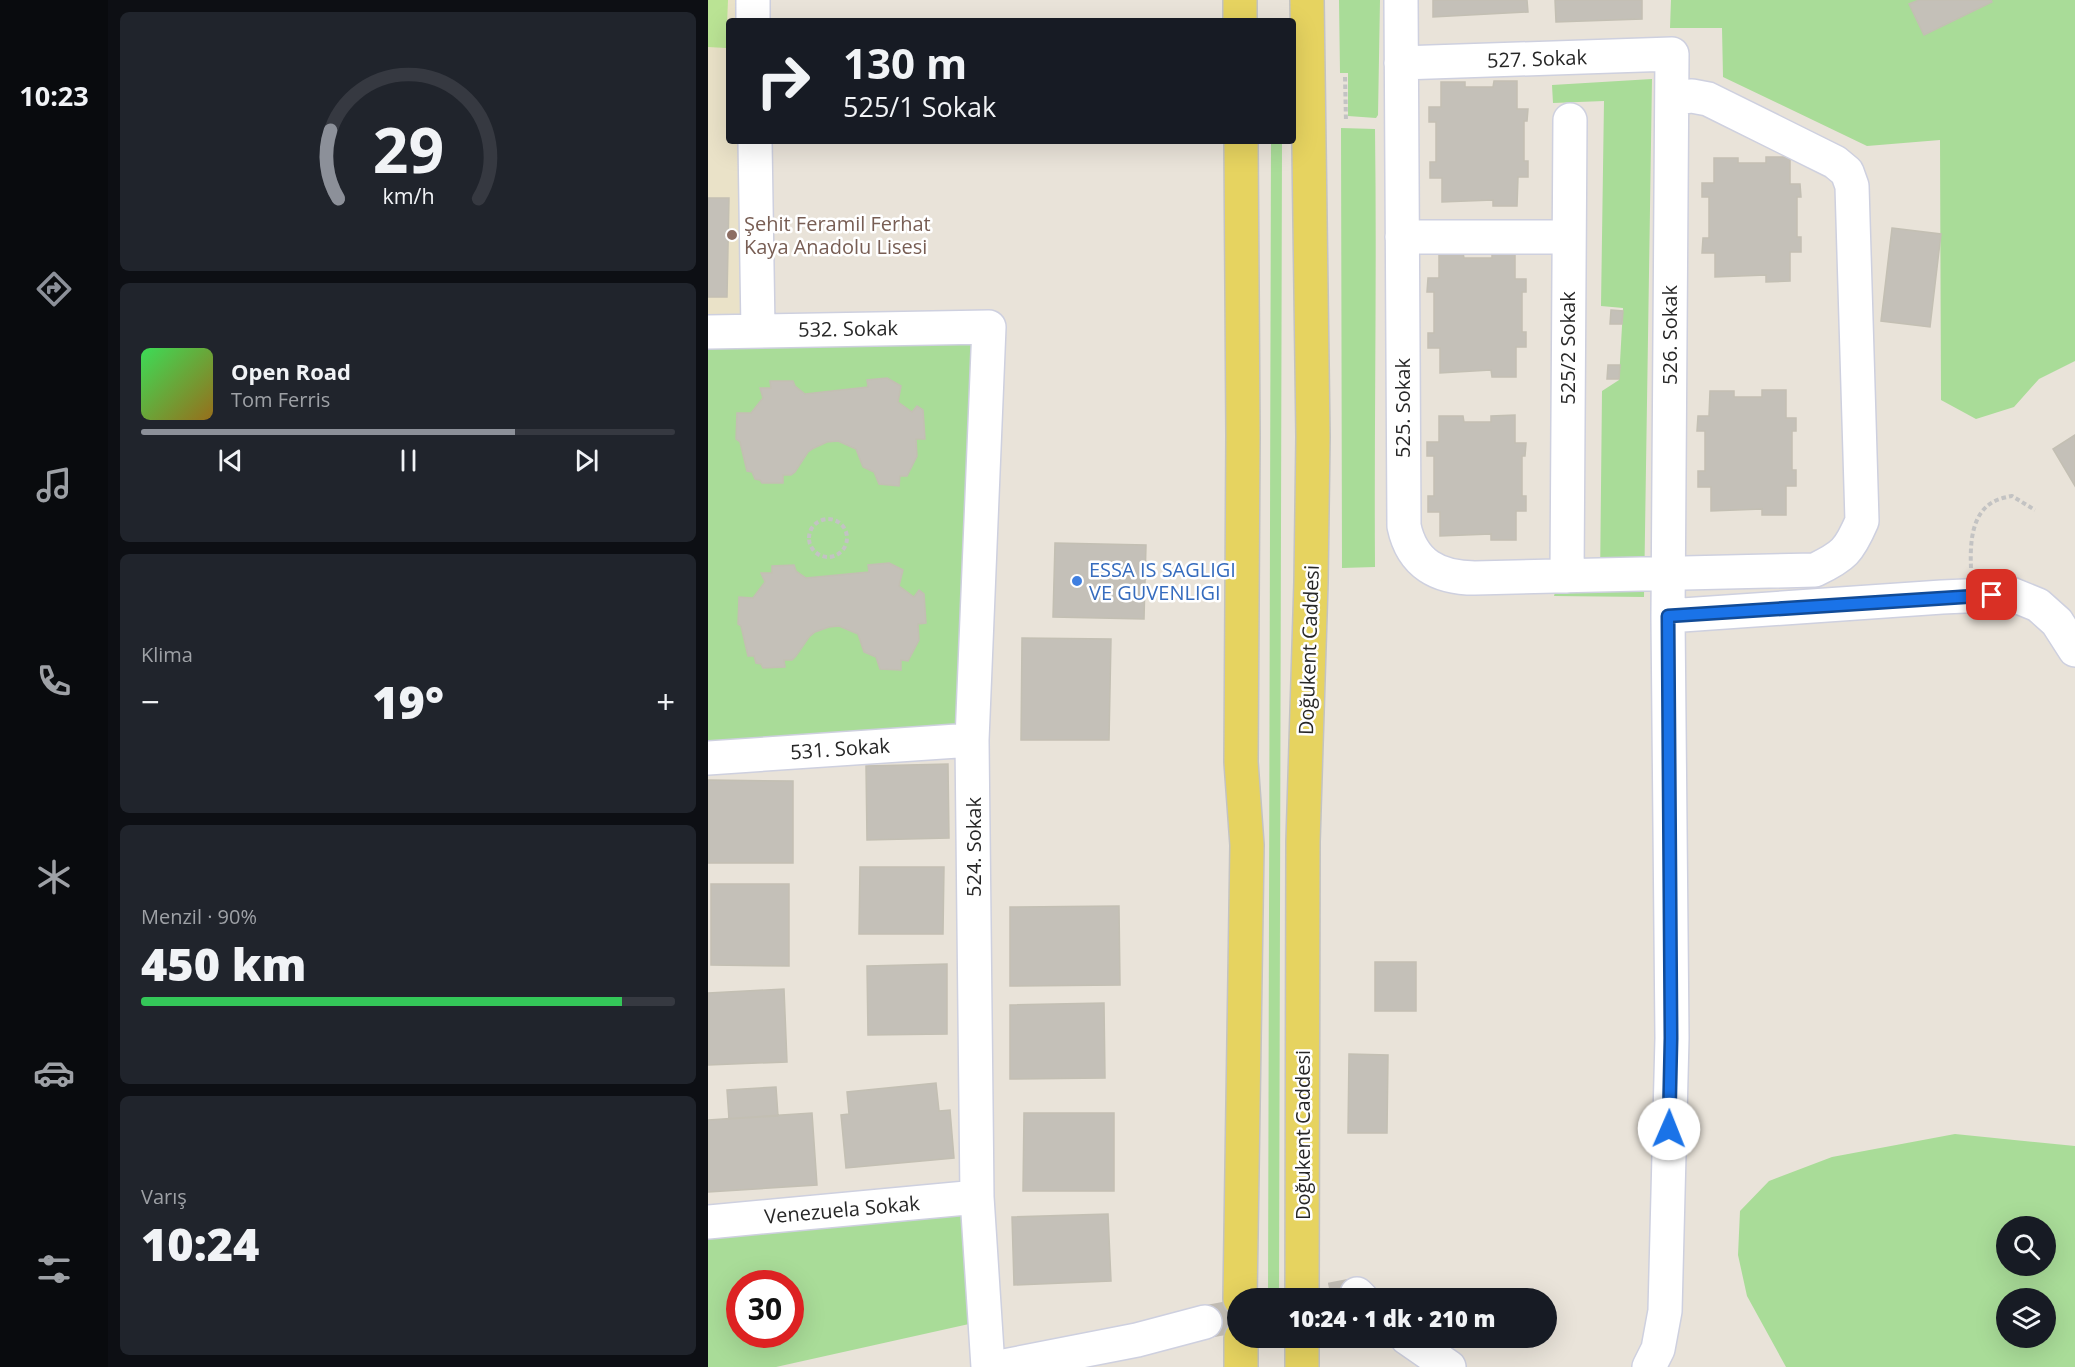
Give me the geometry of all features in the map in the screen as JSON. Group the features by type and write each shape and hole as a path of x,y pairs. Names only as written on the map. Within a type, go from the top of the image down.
{"main road":[{"path":"1240,0 1240,18"},
{"name":"Doğukent Caddesi","path":"1302,1288 1303,842 1311,582 1312,437 1307,0"},
{"path":"1240,1288 1247,845 1240,762 1243,436 1241,144"},
{"path":"1241,1348 1241,1367"},
{"path":"1302,1348 1302,1367"}],"street":[{"path":"753,0 753,18"},
{"name":"525. Sokak","path":"1401,0 1404,526 1412,550 1419,559 1438,572 1464,578 1815,570 1838,559 1853,544 1862,521 1852,186 1847,172 1835,162 1708,99 1692,96 1672,98"},
{"name":"527. Sokak","path":"1401,63 1672,54"},
{"name":"526. Sokak","path":"1649,1367 1658,1349 1665,1311 1671,1038 1668,573 1672,54"},
{"name":"525/2 Sokak","path":"1566,576 1570,120"},
{"path":"755,144 758,330"},
{"path":"1402,237 1569,237"},
{"name":"532. Sokak","path":"708,332 989,327"},
{"name":"524. Sokak","path":"988,1367 977,1197 972,740 989,327"},
{"path":"1668,616 2011,594 2038,605 2057,622 2075,650"},
{"name":"531. Sokak","path":"708,758 972,740"},
{"name":"Venezuela Sokak","path":"708,1222 977,1197"},
{"path":"999,1367 1137,1340 1205,1322"},
{"path":"1421,1348 1449,1367"}],"path":[{"path":"1345,77 1346,122"},
{"path":"1972,596 1971,552 1977,518 1993,502 2012,496 2035,510"},
{"path":"830,519 844,527 846,544 838,554 826,557 815,552 811,547 809,541 811,529 819,521 830,519"}],"shaded area":[{"name":"Şehit Feramil Ferhat Kaya Anadolu Lisesi","path":"708,0 753,0 753,18 726,18 726,144 755,144 758,330 708,332"}],"green space":[{"path":"708,0 728,0 726,48 708,47"},
{"path":"1339,0 1380,0 1378,115 1376,118 1348,116 1348,73 1340,73"},
{"path":"1671,0 2075,0 2075,361 2039,379 2014,407 1976,419 1941,400 1940,140 1867,146 1723,77 1722,28 1670,28"},
{"path":"1652,79 1644,597 1554,596 1556,588 1600,584 1602,391 1619,380 1623,308 1601,306 1604,101 1553,103 1552,85"},
{"path":"1341,128 1375,129 1375,567 1342,568"},
{"path":"1271,144 1282,144 1279,1288 1268,1288"},
{"path":"989,327 972,740 708,758 708,332"},
{"path":"1955,1134 2075,1146 2075,1367 1786,1367 1747,1296 1738,1255 1740,1211 1769,1181 1832,1157"},
{"path":"961,1213 969,1324 776,1367 708,1367 708,1238"}],"building":[{"path":"1433,0 1527,0 1528,12 1433,17"},
{"path":"1555,0 1642,0 1642,19 1556,22"},
{"path":"1919,0 1991,0 1992,2 1924,35 1909,4"},
{"path":"1494,81 1517,81 1517,109 1528,109 1527,121 1524,121 1524,161 1528,161 1528,177 1518,177 1517,206 1493,206 1493,200 1442,202 1442,178 1430,178 1430,162 1436,162 1436,122 1429,122 1429,107 1441,107 1441,82 1465,82 1465,87 1493,87"},
{"path":"1766,157 1790,157 1790,184 1800,184 1801,197 1797,197 1797,237 1801,237 1801,252 1790,252 1790,281 1766,282 1766,275 1715,277 1715,253 1702,253 1703,238 1709,238 1709,197 1702,197 1702,183 1714,183 1714,158 1738,158 1738,163 1766,163"},
{"path":"708,198 729,198 727,297 708,297"},
{"path":"1892,228 1941,234 1930,327 1881,321"},
{"path":"1492,252 1515,252 1515,279 1526,279 1526,292 1522,292 1522,332 1526,332 1526,347 1516,347 1516,377 1492,377 1491,370 1440,373 1440,348 1428,348 1428,333 1434,333 1434,292 1427,292 1428,278 1439,278 1439,253 1463,253 1464,258 1492,258"},
{"path":"1611,310 1623,311 1622,324 1610,324"},
{"path":"1608,365 1620,365 1619,379 1607,379"},
{"path":"887,378 901,386 898,402 912,412 917,406 923,410 925,439 916,439 917,456 907,476 900,476 899,486 879,484 874,472 863,467 856,449 838,441 827,442 808,452 795,472 791,475 783,475 783,483 762,483 755,479 752,472 747,471 740,442 736,439 737,413 751,413 763,398 760,388 771,388 770,381 793,381 795,386 805,394 868,387 867,380"},
{"path":"1762,390 1786,390 1786,418 1796,418 1796,431 1792,431 1792,470 1796,470 1796,486 1786,486 1786,515 1762,515 1762,509 1711,511 1711,487 1698,487 1698,471 1705,471 1705,431 1697,431 1698,416 1709,416 1710,391 1734,391 1734,397 1762,397"},
{"path":"1515,415 1515,443 1526,443 1525,456 1522,456 1522,496 1526,496 1526,511 1516,511 1516,540 1491,540 1491,534 1440,536 1440,512 1428,512 1428,496 1434,496 1434,456 1427,456 1427,442 1439,442 1439,416 1463,416 1464,422 1491,422 1491,416"},
{"path":"2075,435 2075,486 2053,449"},
{"path":"1055,543 1146,545 1144,619 1053,617"},
{"path":"889,563 903,570 899,586 914,597 919,590 924,594 926,623 918,624 919,640 908,661 901,660 901,670 880,669 876,657 864,652 858,634 839,626 815,632 792,660 784,660 785,667 763,668 761,664 756,663 754,656 748,656 741,626 738,624 739,597 753,598 765,582 761,573 772,573 772,566 794,565 796,571 806,578 869,572 868,565"},
{"path":"1022,638 1111,639 1109,740 1021,740"},
{"path":"948,764 949,838 867,840 866,766"},
{"path":"708,780 793,781 793,863 708,863"},
{"path":"860,867 944,867 943,934 859,934"},
{"path":"711,884 789,884 789,966 711,965"},
{"path":"1119,906 1120,985 1010,986 1010,907"},
{"path":"1375,962 1416,962 1416,1011 1375,1011"},
{"path":"947,964 947,1034 868,1035 867,966"},
{"path":"784,989 787,1062 708,1065 708,993"},
{"path":"1104,1003 1105,1078 1010,1079 1010,1005"},
{"path":"1349,1054 1388,1055 1387,1133 1348,1133"},
{"path":"936,1083 939,1111 950,1110 954,1158 846,1168 841,1115 849,1114 847,1092"},
{"path":"776,1087 778,1116 729,1119 727,1090"},
{"path":"812,1113 817,1185 708,1192 708,1120"},
{"path":"1024,1113 1114,1113 1114,1191 1023,1191"},
{"path":"1108,1214 1111,1281 1014,1285 1012,1217"}],"tunnel":[{"path":"1205,1322 1227,1318"}],"place":[{"name":"Şehit Feramil Ferhat Kaya Anadolu Lisesi","path":"732,235"},
{"name":"ESSA IS SAGLIGI VE GUVENLIGI","path":"1077,581"}],"route":[{"path":"1669,1129 1671,1038 1668,616 1992,595"}]}
